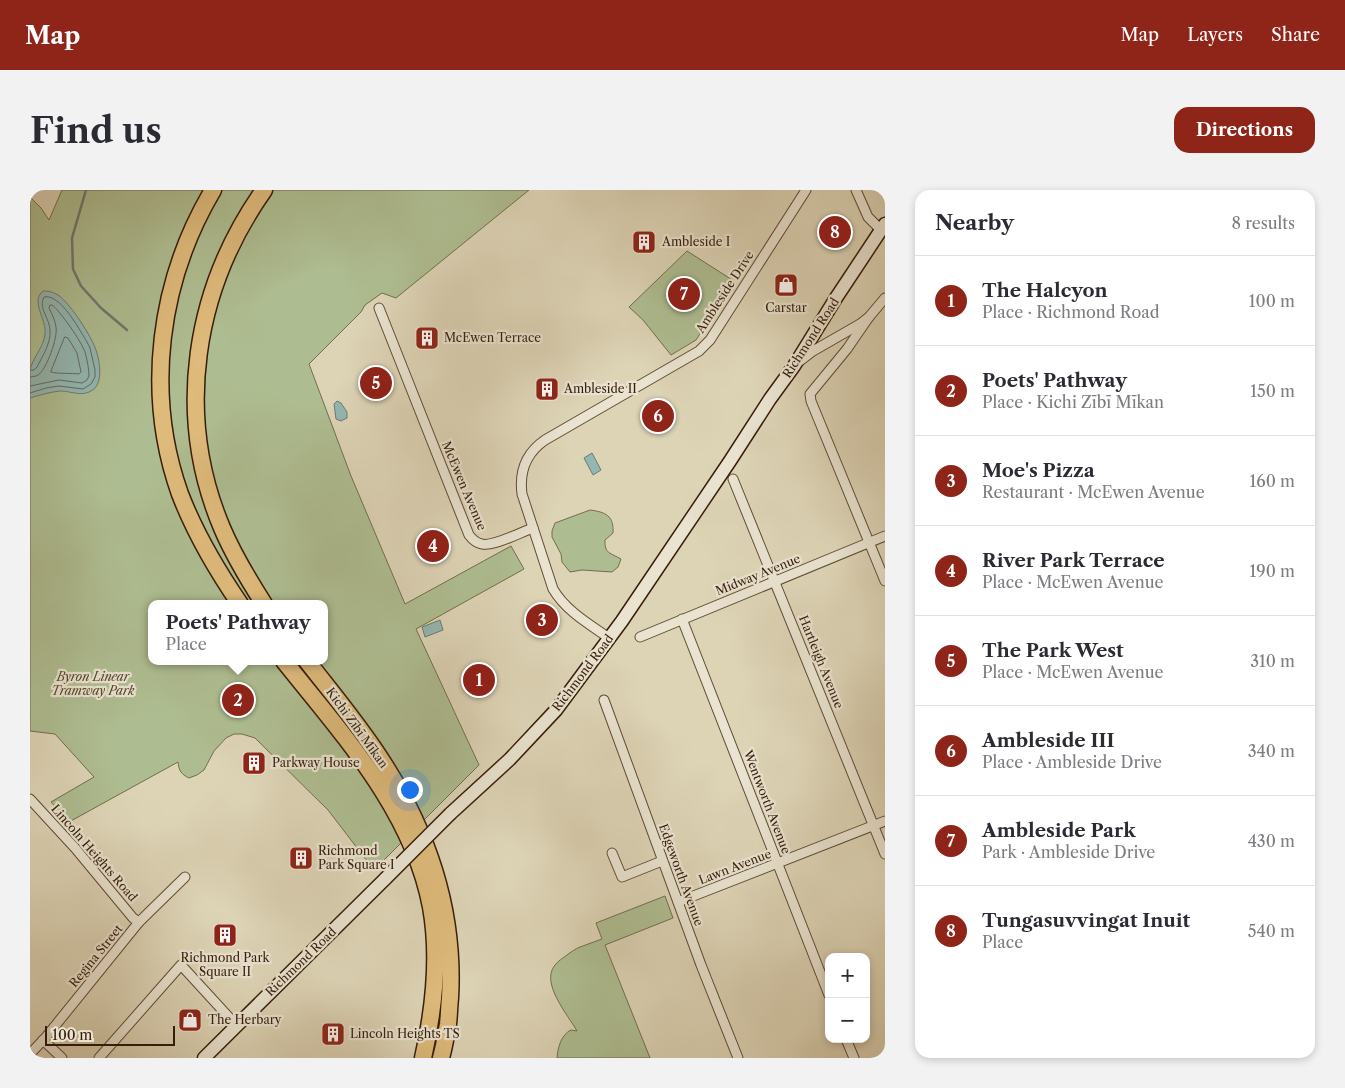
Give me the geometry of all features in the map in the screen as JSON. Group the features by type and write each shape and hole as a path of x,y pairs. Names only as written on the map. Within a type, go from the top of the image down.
{"highway":[{"path":"213,190 188,240 176,270 171,290 164,321 161,350 161,401 167,446 184,503 204,546 238,600"},
{"path":"262,600 236,558 215,509 200,450 196,405 199,349 214,286 229,249 248,212 264,190"},
{"name":"Kichi Zībī Mīkan","path":"287,665 349,742 380,786 412,846 430,906 434,928 433,1004 423,1058"},
{"name":"Kichi Zībī Mīkan","path":"310,665 357,725 390,775 418,827 435,873 447,925 450,965 448,1024 441,1058"}],"main road":[{"name":"Richmond Road","path":"204,1058 450,814 510,759 556,710 637,600 770,399 794,366 883,227"}],"street":[{"name":"Ambleside Drive","path":"532,528 523,501 521,487 524,467 530,453 545,440 698,351 710,340 806,190"},
{"path":"856,190 868,217 883,227"},
{"path":"884,301 869,317 847,349 810,394 811,401 885,581"},
{"name":"McEwen Avenue","path":"379,308 469,535 480,544 490,544 532,528"},
{"path":"794,366 813,351 869,317"},
{"name":"Hartleigh Avenue","path":"733,479 885,854"},
{"path":"532,528 556,594 573,612 609,638"},
{"name":"Midway Avenue","path":"640,637 885,536"},
{"name":"Wentworth Avenue","path":"682,619 825,985"},
{"name":"Edgeworth Avenue","path":"604,700 662,861 738,1058"},
{"name":"Lincoln Heights Road","path":"30,799 75,848 133,918 139,922"},
{"name":"Lawn Avenue","path":"678,902 885,821"},
{"path":"612,853 622,877 662,861"},
{"name":"Regina Street","path":"30,1054 44,1040 139,922 185,877"},
{"path":"99,1058 180,965 236,1026"},
{"path":"44,1040 62,1058"},
{"path":"848,1043 854,1058"}],"green space":[{"name":"Byron Linear Tramway Park","path":"62,190 529,190 396,298 382,293 365,305 361,312 309,364 351,476 405,604 511,546 524,569 416,629 479,765 374,870 328,810 255,738 242,734 234,734 226,738 214,751 204,770 197,775 189,778 184,775 180,770 178,762 69,822 51,802 94,777 55,734 30,731 30,197 49,220"},
{"path":"687,251 734,281 696,340 671,355 643,320 629,307"},
{"path":"590,510 605,514 612,523 613,533 605,540 605,545 607,551 621,559 618,567 612,572 582,570 570,572 562,562 561,554 552,537 555,523"},
{"path":"665,896 673,918 605,945 650,1058 557,1058 562,1038 571,1030 577,1031 553,990 551,972 555,965 576,949 602,939 596,923"}],"water":[{"path":"43,291 53,292 68,304 94,345 98,355 100,374 97,385 90,392 82,394 60,391 30,398 30,370 43,344 45,334 38,305 39,295"},
{"path":"337,401 341,403 347,412 347,418 341,421 336,419 334,404"},
{"path":"592,453 601,470 593,475 584,458"},
{"path":"440,620 443,630 425,637 422,627"}],"waterway":[{"path":"86,190 72,238 73,269 81,286 101,308 127,330"}],"place":[{"name":"Tungasuvvingat Inuit","path":"835,232"},
{"name":"Ambleside I","path":"644,242"},
{"name":"Carstar","path":"786,285"},
{"name":"Ambleside Park","path":"684,294"},
{"name":"McEwen Terrace","path":"427,338"},
{"name":"The Park West","path":"376,383"},
{"name":"Ambleside II","path":"547,389"},
{"name":"Ambleside III","path":"658,416"},
{"name":"River Park Terrace","path":"433,546"},
{"name":"Moe's Pizza","path":"542,620"},
{"name":"The Halcyon","path":"479,680"},
{"name":"Poets' Pathway","path":"238,700"},
{"name":"Parkway House","path":"254,763"},
{"name":"Richmond Park Square I","path":"301,858"},
{"name":"Richmond Park Square II","path":"225,935"},
{"name":"The Herbary","path":"190,1020"},
{"name":"Lincoln Heights TS","path":"333,1034"}]}
